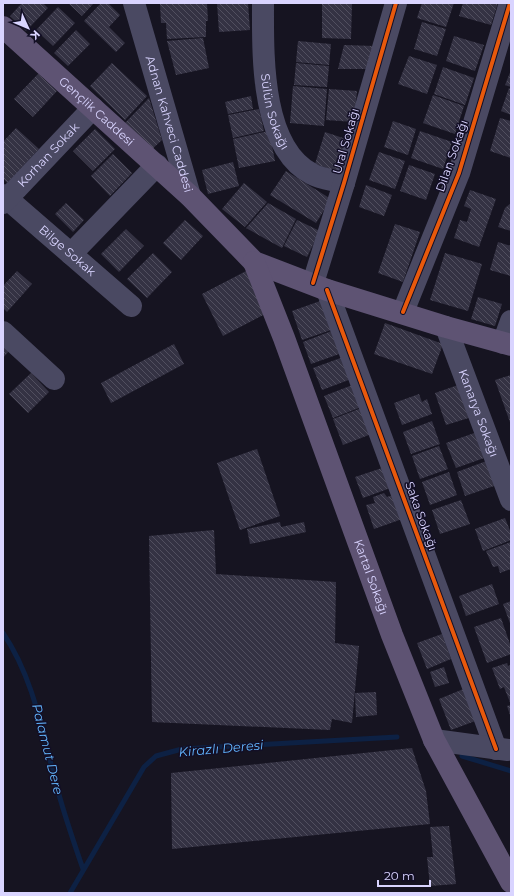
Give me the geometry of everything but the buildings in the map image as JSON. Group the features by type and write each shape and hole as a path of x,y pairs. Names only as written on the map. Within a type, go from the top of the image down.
{"main road":[{"name":"Gençlik Caddesi","path":"3,27 190,196"},
{"name":"Adnan Kahveci Caddesi","path":"190,196 254,262 320,286 446,327 507,344"},
{"name":"Kartal Sokağı","path":"254,262 284,338 392,635 434,740 511,882"}],"street":[{"name":"Adnan Kahveci Caddesi","path":"134,3 190,196"},
{"name":"Sülün Sokağı","path":"263,3 263,68 276,132 291,157 312,174 344,183"},
{"name":"Ural Sokağı","path":"320,286 344,183 396,3"},
{"name":"Dilan Sokağı","path":"403,312 459,173 510,3"},
{"name":"Korhan Sokak","path":"4,199 93,108"},
{"path":"71,254 157,166"},
{"name":"Bilge Sokak","path":"4,199 131,306"},
{"name":"Saka Sokağı","path":"320,286 504,750"},
{"path":"507,344 511,321"},
{"name":"Kanarya Sokağı","path":"446,327 511,500"},
{"path":"3,332 54,379"},
{"path":"434,740 504,750"}],"waterway":[{"name":"Palamut Dere","path":"3,633 14,651 31,689 61,801 83,869"},
{"name":"Kirazlı Deresi","path":"70,893 144,767 156,756 182,749 397,737"},
{"name":"Kirazlı Deresi","path":"462,756 511,771"}],"cycle path":[{"path":"313,283 344,183 396,3"},
{"path":"403,312 459,173 510,3"},
{"path":"327,290 496,749"}]}
